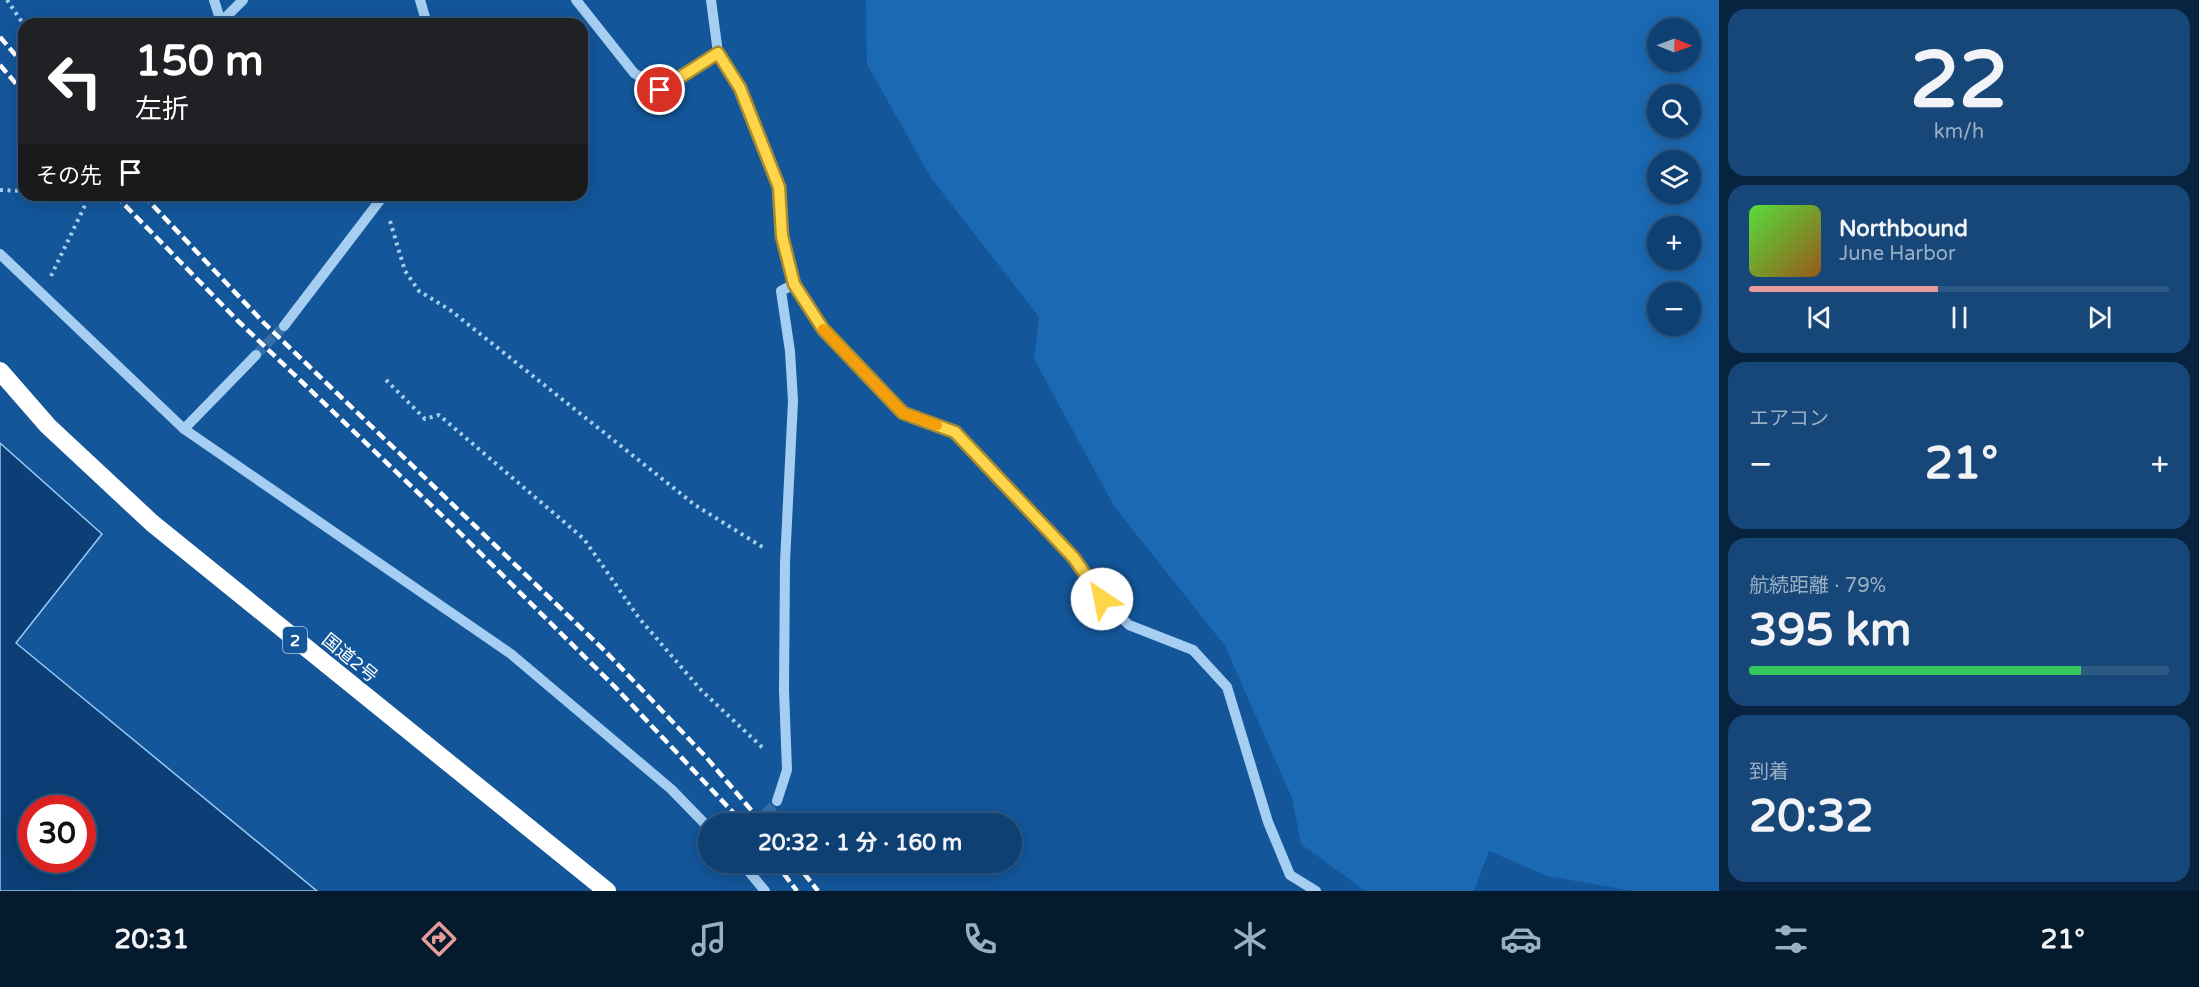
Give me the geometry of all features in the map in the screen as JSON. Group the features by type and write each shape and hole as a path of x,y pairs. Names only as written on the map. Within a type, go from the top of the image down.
{"highway":[{"name":"国道2号","path":"0,371 48,426 152,523 607,891"}],"street":[{"path":"214,0 219,18"},
{"path":"225,18 243,0"},
{"path":"420,0 425,18"},
{"path":"576,0 634,72 660,90 718,53"},
{"path":"711,0 718,53 740,88 779,187 782,236 794,284 823,329 903,413 955,432 1074,558 1102,599 1129,625 1193,650 1227,687 1268,822 1290,875 1316,891"},
{"path":"284,326 379,201"},
{"path":"0,254 184,429 511,654 671,789 698,817"},
{"path":"777,801 787,770 784,690 784,562 793,401 790,351 781,291 794,284"},
{"path":"184,429 256,355"},
{"path":"750,873 765,891"}],"path":[{"path":"7,0 19,18"},
{"path":"0,189 18,190"},
{"path":"42,295 87,201"},
{"path":"383,201 405,271 419,291 450,310 695,505 741,532 784,562"},
{"path":"386,380 425,419 439,415 584,539 639,618 693,681 787,770"}],"shaded area":[{"path":"866,0 1719,0 1719,891 1632,891 1547,876 1489,851 1474,891 1365,891 1301,844 1292,798 1225,646 1114,506 1034,359 1039,317 931,178 867,64"},
{"path":"0,443 102,534 16,643 317,891 0,891"}],"tunnel":[{"path":"256,355 284,326"},
{"path":"766,813 777,801"}],"railway":[{"path":"0,37 18,58"},
{"path":"0,65 18,86"},
{"path":"121,201 238,321 453,526 615,687 734,813"},
{"path":"149,201 264,323 605,651 706,757 754,813"},
{"path":"783,873 797,891"},
{"path":"804,873 818,891"}],"slow traffic":[{"path":"823,329 903,413 937,425"}],"route":[{"path":"660,90 718,53 740,88 779,187 782,236 794,284 823,329 903,413 955,432 1074,558 1102,599"}]}
